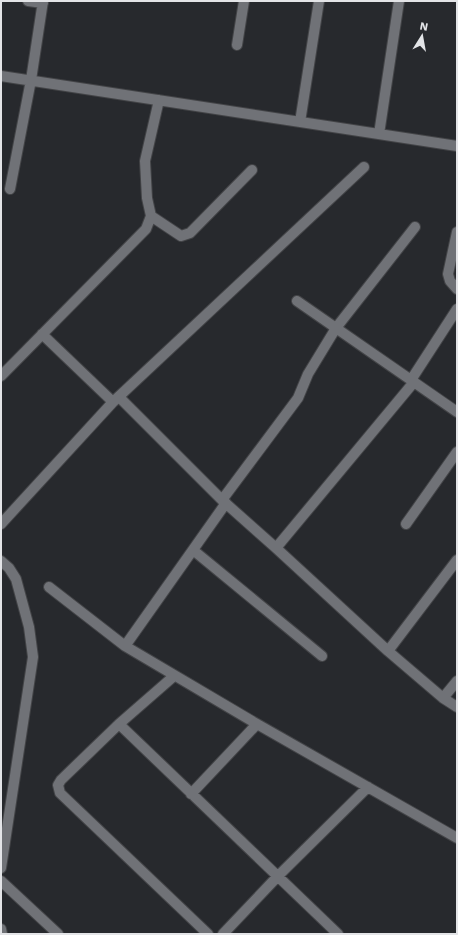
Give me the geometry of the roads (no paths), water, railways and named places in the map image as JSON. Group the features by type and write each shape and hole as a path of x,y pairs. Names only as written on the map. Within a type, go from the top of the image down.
{"street":[{"path":"10,189 43,2 28,1"},
{"path":"237,45 244,1"},
{"path":"300,122 319,1"},
{"path":"379,134 399,1"},
{"path":"1,76 457,146"},
{"path":"1,376 146,229 151,216 147,198 145,161 159,100"},
{"path":"1,524 116,399 364,167"},
{"path":"151,216 181,236 190,233 252,170"},
{"path":"125,646 298,398 308,374 336,328 415,227"},
{"path":"457,232 448,274 450,281 457,288"},
{"path":"297,302 457,412"},
{"path":"276,548 413,381 457,309"},
{"path":"42,334 116,399 224,502 388,651 443,698 457,707"},
{"path":"406,524 457,452"},
{"path":"193,550 322,656"},
{"path":"388,651 457,560"},
{"path":"1,561 9,568 16,579 29,627 33,657 1,868"},
{"path":"48,587 125,646 256,724 457,838"},
{"path":"174,676 119,724 61,780 58,785 60,793 208,934"},
{"path":"443,698 457,681"},
{"path":"119,724 338,934"},
{"path":"191,794 256,724"},
{"path":"223,934 278,876 368,787"},
{"path":"1,881 58,934"},
{"path":"1,929 2,934"}]}
